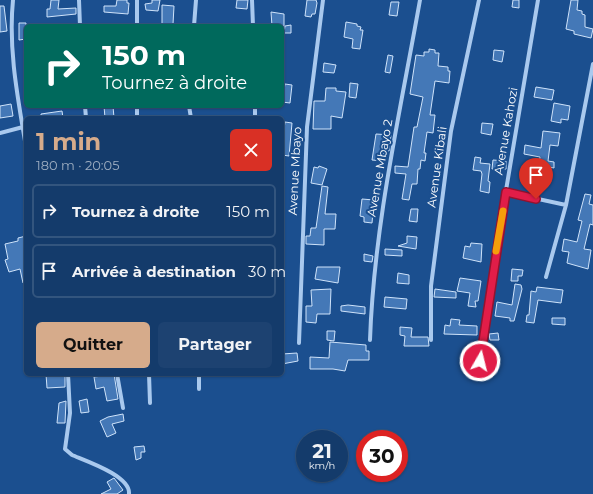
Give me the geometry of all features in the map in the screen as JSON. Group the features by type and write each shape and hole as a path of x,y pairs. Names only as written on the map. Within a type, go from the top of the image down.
{"street":[{"path":"13,0 11,43 24,134"},
{"path":"79,0 80,24"},
{"path":"137,0 137,24"},
{"path":"194,24 196,0"},
{"path":"252,0 253,24"},
{"name":"Avenue Mbayo","path":"300,343 307,127 323,0"},
{"name":"Avenue Mbayo 2","path":"370,340 371,310 383,198 420,0"},
{"name":"Avenue Kibali","path":"431,340 431,286 452,131 479,0"},
{"name":"Avenue Kahozi","path":"480,361 538,0"},
{"path":"546,277 566,205 593,64"},
{"path":"0,133 23,127"},
{"path":"506,192 566,205"},
{"path":"68,376 70,413 65,449 72,455 122,479 129,491 129,494"},
{"path":"117,376 123,408"},
{"path":"149,376 150,403"},
{"path":"199,376 199,389"}],"building":[{"path":"51,0 59,0 58,9 76,8 76,14 47,17 47,9 50,9"},
{"path":"117,0 127,0 127,3 129,3 128,14 104,12 104,6 116,6"},
{"path":"152,0 160,0 158,11 146,10 145,4 152,3"},
{"path":"237,0 248,0 247,9 236,8"},
{"path":"307,0 316,0 317,3 315,14 312,14 311,17 305,16"},
{"path":"513,0 519,0 519,8 512,7"},
{"path":"571,0 578,0 577,10 582,11 582,14 585,15 585,27 593,29 591,38 574,34 574,31 566,29"},
{"path":"391,2 399,2 397,16 389,15"},
{"path":"162,5 174,6 173,24 162,24"},
{"path":"0,6 4,6 7,31 0,32"},
{"path":"271,12 284,14 284,24 272,24"},
{"path":"346,22 357,24 357,26 361,27 360,30 363,30 360,49 352,48 353,39 344,37"},
{"path":"19,23 26,23 24,24 24,39 19,40"},
{"path":"291,25 291,33 284,33 285,26"},
{"path":"429,49 435,50 435,53 439,53 438,66 448,67 448,71 450,71 449,83 435,81 430,115 435,115 433,133 427,132 424,153 426,153 425,161 421,160 420,169 418,169 417,184 412,184 409,200 402,199 406,174 395,173 395,166 408,167 414,127 417,127 423,97 410,94 416,55 424,56 424,52 429,52"},
{"path":"494,50 504,51 502,62 493,60"},
{"path":"388,55 393,56 390,73 385,72"},
{"path":"324,63 336,65 334,73 323,72"},
{"path":"350,83 358,84 356,98 349,97"},
{"path":"285,84 292,85 290,103 284,102"},
{"path":"536,87 554,90 552,100 534,97"},
{"path":"326,88 336,88 336,91 346,92 342,118 331,116 331,129 313,129 314,101 325,101"},
{"path":"554,103 570,106 568,120 561,119 561,123 551,121"},
{"path":"11,104 13,116 0,118 0,106"},
{"path":"104,108 113,108 114,116 105,116"},
{"path":"62,111 63,116 41,116 41,114"},
{"path":"285,122 292,123 289,156 284,155"},
{"path":"482,123 493,124 491,135 481,133"},
{"path":"543,131 560,133 558,146 550,145 548,161 554,162 554,168 539,165 540,157 524,154 525,145 541,148"},
{"path":"376,134 391,135 389,151 384,150 383,161 372,160"},
{"path":"475,157 481,158 480,163 490,164 488,181 490,182 489,193 480,191 482,174 481,171 473,170"},
{"path":"493,160 506,161 506,169 492,169"},
{"path":"319,166 327,169 322,185 311,183 314,167 318,168"},
{"path":"322,186 328,187 325,214 336,214 335,229 324,229 324,245 306,244 306,236 310,236 311,228 316,228"},
{"path":"585,194 591,195 589,204 593,205 593,225 590,224 584,249 591,250 588,269 567,263 569,252 562,251 564,239 577,242 582,221 578,220"},
{"path":"362,199 374,200 372,223 364,222 364,217 360,216"},
{"path":"411,209 418,209 417,222 409,221"},
{"path":"24,236 24,283 20,269 9,272 5,260 8,259 5,244 18,241 18,238"},
{"path":"407,236 417,237 416,249 398,246 407,243"},
{"path":"471,243 482,244 481,262 463,258 465,246 470,247"},
{"path":"385,249 402,250 402,256 385,255"},
{"path":"364,254 373,256 372,262 364,261"},
{"path":"317,267 340,267 338,283 315,279"},
{"path":"512,269 523,270 522,276 518,276 518,281 511,281"},
{"path":"398,273 409,275 409,284 397,283"},
{"path":"460,278 481,281 478,301 475,301 476,307 468,306 470,293 457,291"},
{"path":"515,284 521,285 522,289 514,321 510,321 510,318 495,316 497,302 512,305"},
{"path":"537,287 563,290 561,303 538,300 534,323 526,322 527,315 529,315 531,291 536,292"},
{"path":"331,289 330,314 317,314 316,323 306,322 306,306 312,306 311,290"},
{"path":"435,289 456,292 456,298 434,297"},
{"path":"385,297 407,299 406,309 384,307"},
{"path":"348,305 365,307 365,314 341,311 341,306"},
{"path":"552,318 565,318 565,325 552,324"},
{"path":"451,319 460,320 459,325 477,326 477,335 444,334 445,325 450,326"},
{"path":"400,327 412,328 411,337 428,337 429,346 404,346 405,336 400,335"},
{"path":"327,331 335,331 334,341 327,340"},
{"path":"498,333 499,340 490,340 489,334"},
{"path":"330,342 366,345 366,351 369,351 369,360 348,360 345,371 333,369 310,369 310,357 329,358"},
{"path":"297,353 298,361 284,364 284,354"},
{"path":"46,376 65,376 65,387 47,388"},
{"path":"114,376 118,399 107,401 104,387 96,389 94,377"},
{"path":"87,399 89,412 81,413 79,401"},
{"path":"66,401 65,423 57,423 59,403"},
{"path":"123,414 124,421 112,424 116,433 107,437 100,421 108,417"},
{"path":"144,446 145,452 141,452 141,458 136,460 134,447"},
{"path":"114,478 123,490 117,494 101,494 111,489 107,482"}],"slow traffic":[{"path":"496,251 503,211"}],"route":[{"path":"480,361 506,192 536,199"}]}
